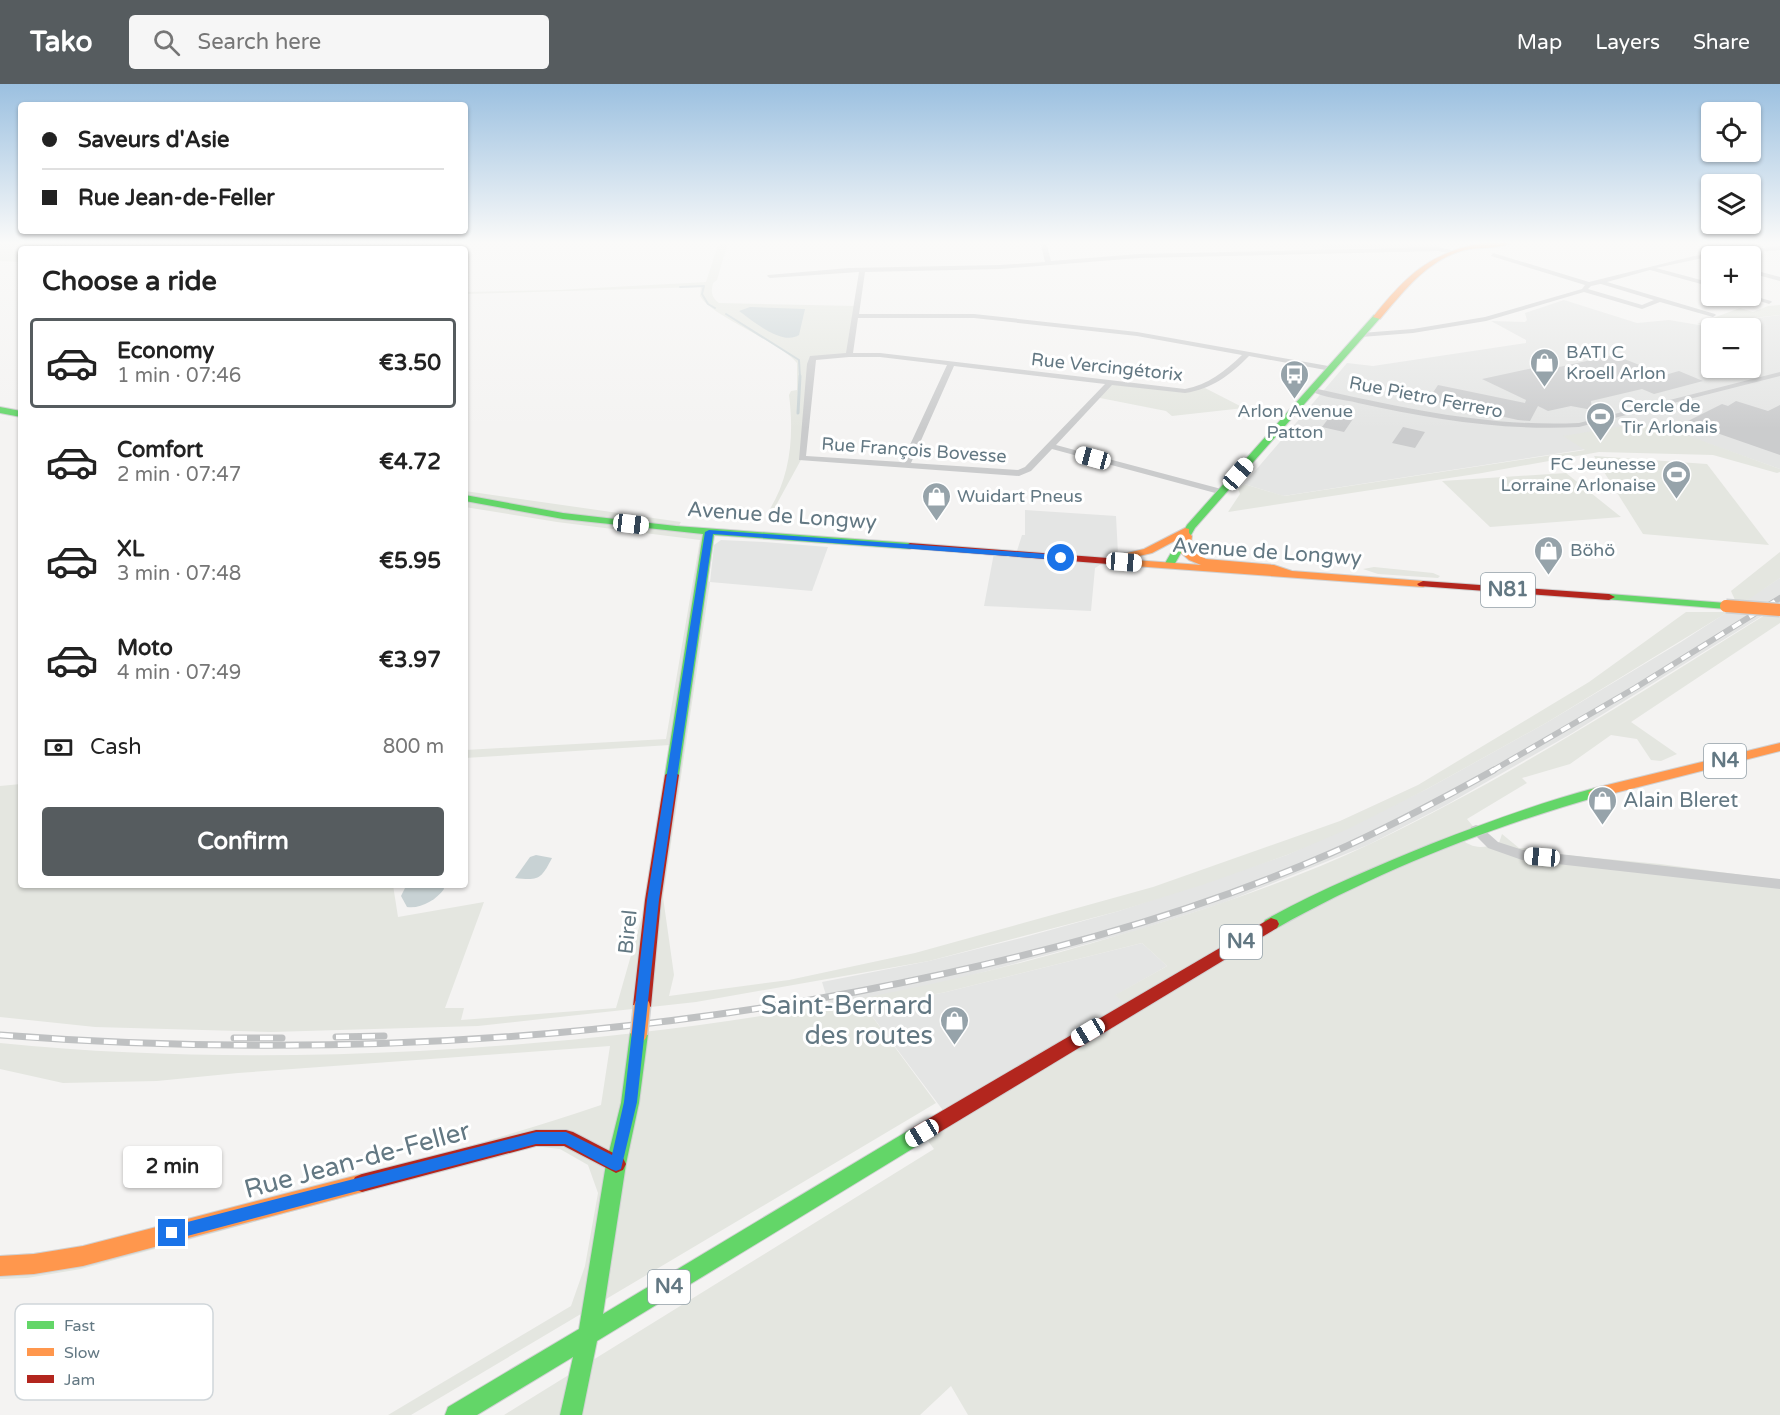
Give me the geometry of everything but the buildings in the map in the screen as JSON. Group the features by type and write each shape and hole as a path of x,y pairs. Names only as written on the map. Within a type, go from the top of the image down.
{"main road":[{"path":"1166,545 1159,555 1165,565 1191,527 1389,304"},
{"path":"0,410 18,413"},
{"name":"Avenue de Longwy","path":"468,499 563,516 709,532 1780,610"},
{"path":"1106,561 1143,554 1166,545 1191,527"},
{"name":"N81","path":"1191,527 1185,543 1185,551 1193,558 1204,562 1274,568 1289,574"},
{"name":"Birel","path":"571,1415 589,1335 616,1164 630,1102 653,900 709,532"},
{"name":"N4","path":"456,1415 1118,1014 1300,907 1357,880 1505,820 1583,796 1780,747"},
{"name":"Rue Jean-de-Feller","path":"0,1266 34,1264 83,1256 536,1138 566,1138 616,1164"}],"street":[{"path":"849,355 857,304"},
{"path":"1365,331 1395,333 1486,319 1533,304"},
{"path":"1634,304 1642,307 1649,304"},
{"path":"1675,304 1713,315"},
{"path":"855,316 974,315 1137,334 1331,369"},
{"name":"Rue Vercingétorix","path":"802,458 813,358 880,355 1109,384 1168,390 1201,390 1211,385 1247,354"},
{"path":"905,466 951,364"},
{"name":"Rue Pietro Ferrero","path":"1313,390 1474,424 1547,428 1579,425 1780,374"},
{"name":"Rue François Bovesse","path":"802,458 1019,473 1028,469 1109,384"},
{"path":"1050,446 1222,492"},
{"path":"1476,830 1493,845 1522,855 1780,884"}],"shaded area":[{"path":"707,304 856,306 849,355 813,358 802,458 774,509 770,509 787,468 791,439 789,395 791,391 797,390 797,363 788,354"},
{"path":"1552,304 1577,304 1637,323 1669,320 1701,324 1701,378 1761,378 1761,318 1757,318 1780,315 1780,469 1670,430 1677,435 1283,496 1244,484 1347,363 1373,366 1526,343 1526,340 1491,321 1525,322 1527,320 1525,313"},
{"path":"1780,305 1780,315 1713,318 1740,308 1753,312 1768,306"},
{"path":"750,307 805,309 799,335 792,338 784,337 768,331 739,311"},
{"path":"1109,384 1185,391 1205,388 1244,408 1172,416 1166,411 1095,397"},
{"path":"1642,423 1668,436 1676,435 1667,428 1780,469 1780,472 1713,455 1599,452 1482,473 1228,512 1240,494 1238,489 1244,484 1284,496 1585,450 1563,436"},
{"name":"FC Jeunesse Lorraine Arlonaise","path":"1594,456 1707,464 1769,545 1643,534"},
{"name":"FC Jeunesse Lorraine Arlonaise","path":"1566,473 1621,517 1490,527 1442,481"},
{"path":"468,491 681,522 677,529 709,532 702,579 710,582 663,897 674,975 669,996 789,980 915,953 1153,887 1340,821 1418,785 1589,682 1686,612 1728,612 1546,723 1427,789 1348,829 1287,855 1205,884 1119,911 929,961 696,1002 478,1026 271,1032 95,1027 0,1017 0,786 18,784 18,888 393,888 398,917 484,902 445,1008 464,1008 461,1020 616,1008 647,899 670,745 468,758 468,750 666,739 700,540 557,522 468,507"},
{"path":"1025,510 1116,516 1118,554 1095,568 1091,611 984,606 994,553 1016,554 1022,535 1025,535"},
{"path":"721,540 828,547 812,591 710,582 714,545"},
{"path":"1780,552 1780,578 1746,601 1735,600 1731,591"},
{"path":"1374,567 1433,573 1440,576 1438,578 1378,574 1363,569"},
{"path":"1780,578 1780,605 1569,735 1446,805 1368,845 1223,903 1135,931 940,984 829,1005 822,982 929,961 1025,937 1119,911 1287,855 1427,789 1546,723 1681,642"},
{"path":"1765,615 1780,616 1780,623 1631,722 1677,754 1661,761 1651,760 1637,739 1611,735 1570,764 1522,778 1527,783 1467,819 1476,830 1458,837 1468,844 1482,847 1499,843 1502,834 1519,848 1551,849 1554,854 1660,864 1780,880 1780,1415 968,1415 951,1386 920,1415 504,1415 934,1149 922,1133 1128,1007 1115,995 1167,966 1142,943 946,992 866,1008 936,1103 411,1415 388,1415 571,1306 585,1266 598,1193 588,1165 560,1149 534,1146 81,1269 27,1278 0,1279 0,1255 67,1249 133,1236 433,1156 601,1105 610,1046 157,1081 63,1083 0,1069 0,1043 104,1051 209,1055 367,1053 504,1046 757,1017 924,986 1007,966 1125,934 1232,900 1302,874 1370,844 1472,792 1521,764"},
{"path":"536,855 552,858 542,874 534,879 515,878 530,857"},
{"path":"405,888 444,889 437,897 418,907 407,907 401,896"},
{"path":"1142,943 1167,966 1116,995 1128,1008 948,1117 866,1008 946,992"}],"waterway":[{"path":"708,304 715,308"},
{"path":"726,314 799,360 800,377"},
{"path":"798,413 800,377"}],"railway":[{"path":"1492,771 1635,688 1780,598"},
{"path":"0,1035 108,1042 215,1045 429,1042 536,1035 642,1024 749,1010 855,992 1036,952 1214,899 1329,854 1413,814 1494,770"},
{"path":"336,1037 384,1036"},
{"path":"234,1038 282,1038"}],"traffic: fast":[{"path":"1169,565 1191,527 1377,317"},
{"path":"0,410 18,413"},
{"path":"468,499 563,516 676,529 910,546"},
{"path":"672,775 709,532"},
{"path":"1609,597 1726,606"},
{"path":"1271,924 1328,894 1426,852 1488,827 1595,793"},
{"path":"571,1415 594,1307 616,1164 630,1103 639,1034"},
{"path":"456,1415 918,1135"}],"traffic: slow":[{"path":"1377,317 1388,304"},
{"path":"1106,561 1148,551 1185,531"},
{"path":"1187,536 1185,551 1193,558 1204,562 1274,568 1289,574"},
{"path":"1134,563 1423,584"},
{"path":"1726,606 1780,610"},
{"path":"1595,793 1780,747"},
{"path":"639,1034 642,1006"},
{"path":"0,1266 34,1264 83,1256 362,1183"}],"traffic: jam":[{"path":"910,546 1134,563"},
{"path":"1423,584 1609,597"},
{"path":"642,1006 653,900 672,775"},
{"path":"918,1135 1271,924"},
{"path":"362,1183 536,1138 566,1138 616,1164"}],"place":[{"name":"BATI C Kroell Arlon","path":"1545,388"},
{"name":"Arlon Avenue Patton","path":"1295,400"},
{"name":"Cercle de Tir Arlonais","path":"1600,442"},
{"name":"FC Jeunesse Lorraine Arlonaise","path":"1677,500"},
{"name":"Wuidart Pneus","path":"936,522"},
{"name":"Böhö","path":"1549,576"},
{"name":"Alain Bleret","path":"1602,826"},
{"name":"Saint-Bernard des routes","path":"954,1046"}],"route":[{"path":"172,1233 536,1138 566,1138 616,1164 630,1102 653,900 709,532 1061,558"}]}
